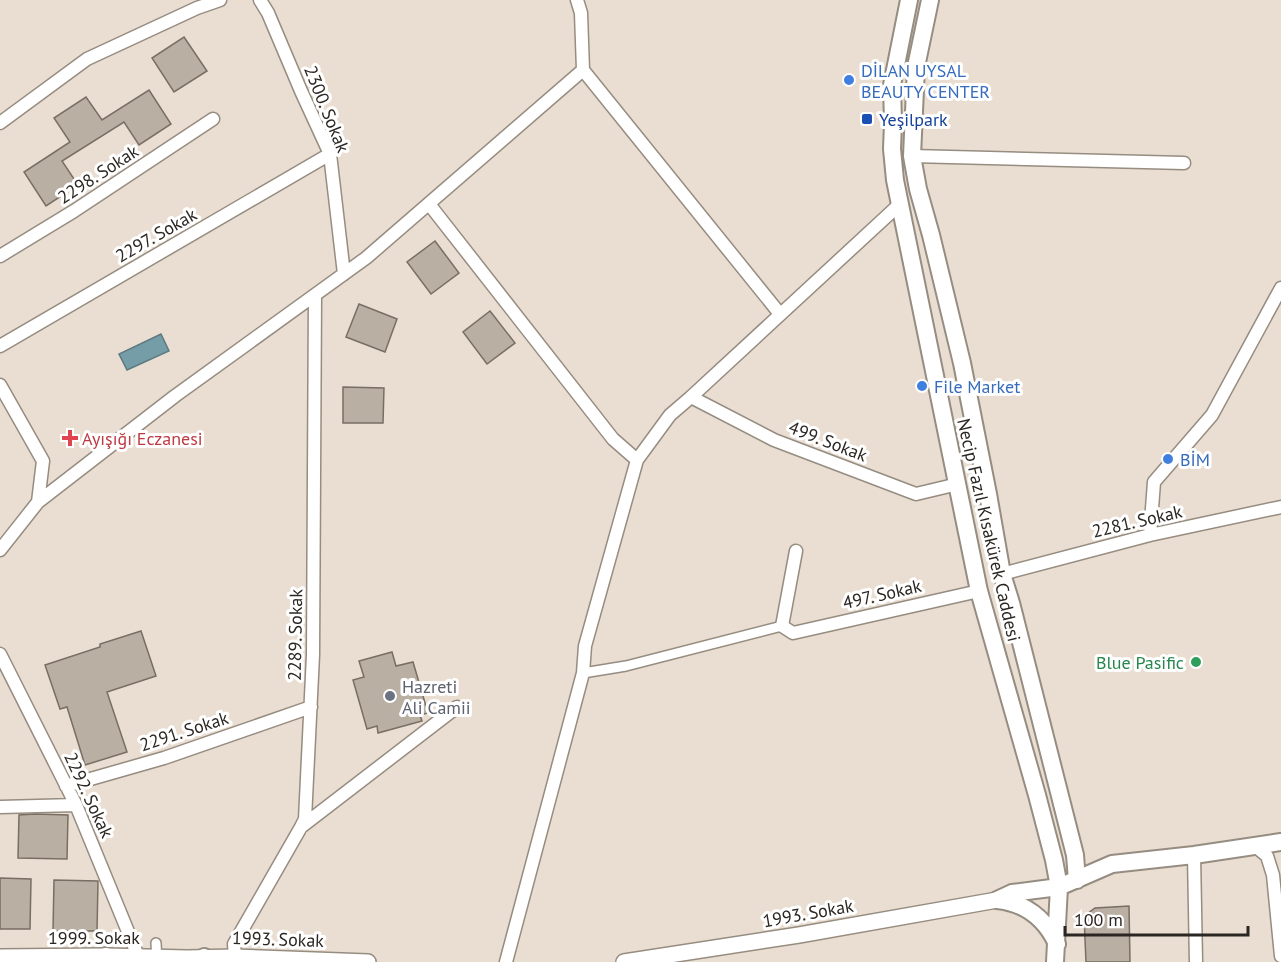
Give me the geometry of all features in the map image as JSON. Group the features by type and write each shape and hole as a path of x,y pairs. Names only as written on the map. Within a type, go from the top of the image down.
{"main road":[{"name":"Necip Fazıl Kısakürek Caddesi","path":"909,0 892,85 892,149 895,180 979,591 1054,860 1059,887 1055,962"},
{"name":"Necip Fazıl Kısakürek Caddesi","path":"930,0 916,68 912,156 918,189 962,363 1002,574 1076,855 1077,879"},
{"path":"901,203 918,189"},
{"path":"979,591 1002,574"},
{"path":"997,900 1012,893 1059,887 1112,864 1281,842"},
{"path":"997,900 1010,901 1038,917 1050,929 1057,944"}],"street":[{"path":"0,123 87,59 197,8 220,0"},
{"name":"2300. Sokak","path":"260,0 268,13 330,154 344,274"},
{"path":"577,0 581,13 583,70 780,314"},
{"path":"0,550 38,502 175,396 366,258 583,70"},
{"name":"2298. Sokak","path":"0,256 74,211 213,119"},
{"name":"2297. Sokak","path":"0,346 330,154"},
{"path":"912,156 1185,163"},
{"path":"506,962 583,673 585,645 637,460 670,415 901,203"},
{"path":"429,204 613,439 637,460"},
{"path":"1150,535 1154,482 1212,415 1281,288"},
{"name":"2289. Sokak","path":"235,957 234,944 305,819 313,655 315,295"},
{"path":"0,385 43,461 38,502"},
{"name":"499. Sokak","path":"691,397 774,440 916,494 958,484"},
{"name":"2281. Sokak","path":"1002,574 1150,535 1281,507"},
{"path":"583,673 626,666 788,630 796,551"},
{"name":"497. Sokak","path":"788,630 979,591"},
{"name":"2292. Sokak","path":"0,654 76,805 138,956"},
{"name":"2291. Sokak","path":"66,786 164,758 311,707"},
{"path":"301,827 457,707"},
{"path":"0,807 76,805"},
{"path":"1255,846 1267,855 1273,875 1281,956"},
{"path":"1194,855 1196,962"},
{"name":"1993. Sokak","path":"624,962 799,935 997,900"},
{"name":"1999. Sokak","path":"0,957 112,959 157,954 185,960"},
{"name":"1993. Sokak","path":"185,960 286,957 368,962"}],"water":[{"path":"161,334 169,351 127,370 119,354"}],"building":[{"path":"184,37 207,71 174,92 152,58"},
{"path":"149,90 171,124 139,145 124,122 62,161 78,185 46,206 24,172 70,142 54,118 86,97 102,120"},
{"path":"435,241 459,273 431,294 407,262"},
{"path":"359,304 397,319 385,352 346,337"},
{"path":"490,311 515,343 487,364 463,332"},
{"path":"343,387 384,388 383,423 343,423"},
{"path":"141,631 156,676 107,692 127,752 85,765 67,707 60,709 45,665"},
{"name":"Hazreti Ali Camii","path":"392,652 396,666 413,662 428,713 420,715 422,721 378,733 377,726 367,729 353,680 364,677 359,661"},
{"path":"19,815 68,815 67,859 18,858"},
{"path":"0,878 31,879 30,929 0,929"},
{"path":"54,880 98,881 97,931 53,931"},
{"path":"1129,906 1130,962 1086,962 1084,916 1095,908"}],"place":[{"name":"DİLAN UYSAL BEAUTY CENTER","path":"849,80"},
{"name":"Yeşilpark","path":"867,119"},
{"name":"File Market","path":"922,386"},
{"name":"Ayışığı Eczanesi","path":"70,438"},
{"name":"BİM","path":"1168,459"},
{"name":"Blue Pasific","path":"1196,662"},
{"name":"Hazreti Ali Camii","path":"390,696"}]}
